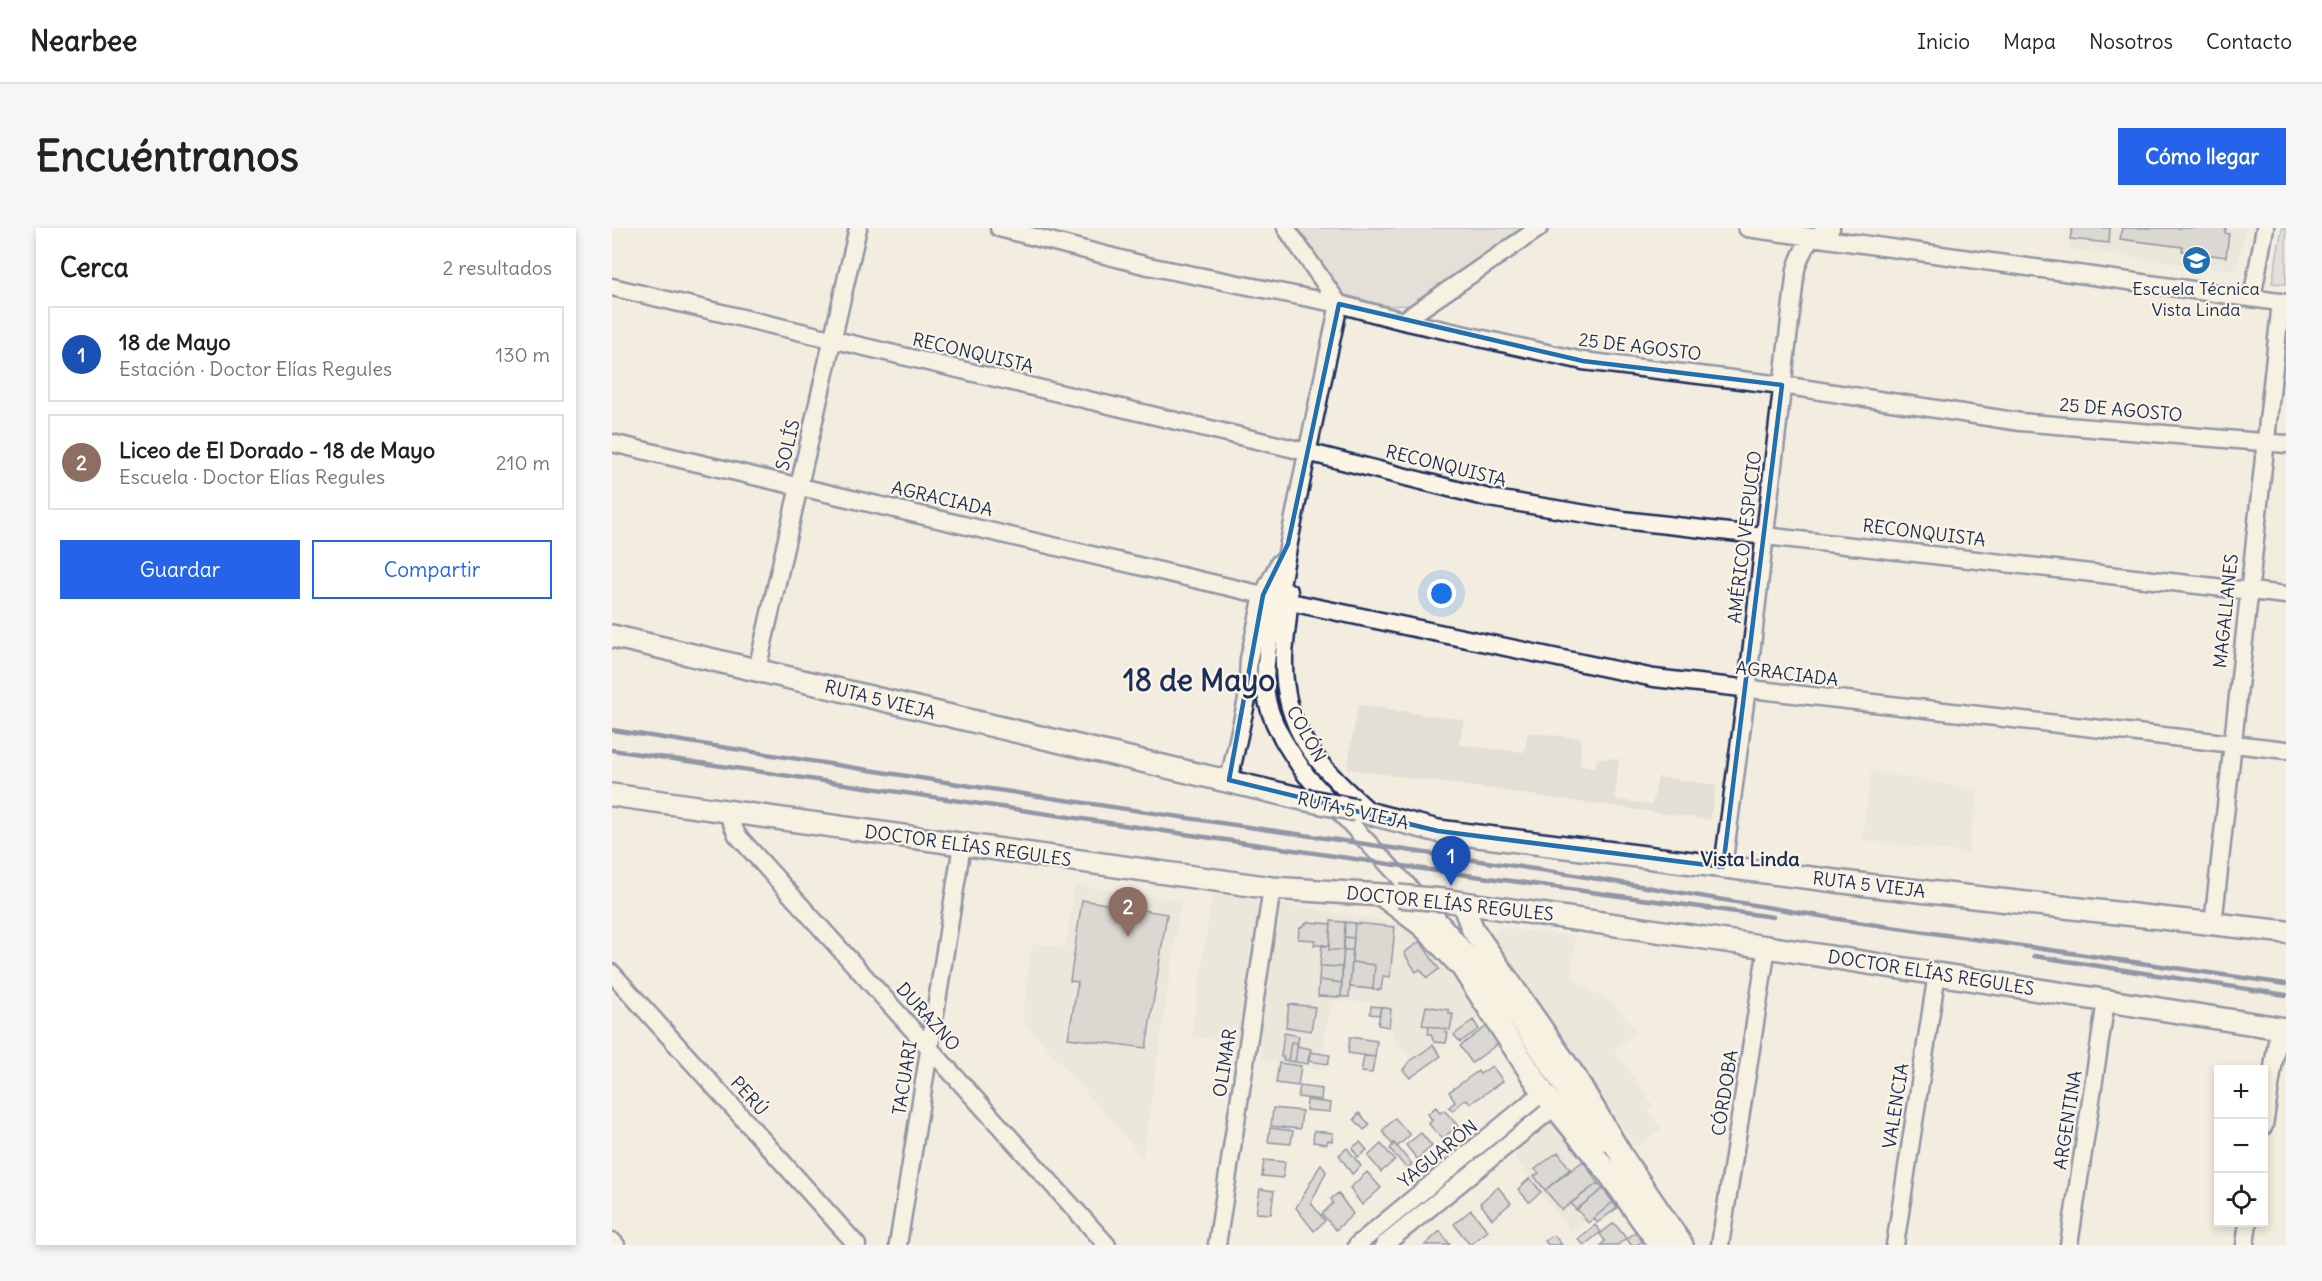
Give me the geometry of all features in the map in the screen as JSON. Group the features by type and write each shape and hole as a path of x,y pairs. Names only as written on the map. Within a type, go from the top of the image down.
{"street":[{"name":"SOLÍS","path":"757,670 858,228"},
{"name":"25 DE AGOSTO","path":"999,228 1148,266 1339,304 1403,321 1583,361 1782,385 2020,422 2286,444"},
{"path":"1286,228 1339,304"},
{"path":"1403,321 1539,228"},
{"path":"1747,228 2284,303"},
{"path":"1813,236 1831,228"},
{"path":"2252,298 2265,228"},
{"name":"AMÉRICO VESPUCIO","path":"1723,867 1747,688 1796,269 1803,248 1813,236"},
{"name":"RECONQUISTA","path":"612,287 1307,452 1489,498 1623,520 2286,596"},
{"name":"MAGALLANES","path":"2213,925 2265,441 2284,303"},
{"name":"COLÓN","path":"1339,304 1288,544 1266,665 1266,695 1274,720 1286,746 1306,775 1459,942 1503,997 1615,1165"},
{"name":"AGRACIADA","path":"612,443 1263,595"},
{"name":"COLÓN","path":"1229,780 1247,699 1249,659 1263,595 1288,544"},
{"name":"COLÓN","path":"1288,544 1290,602 1284,654 1287,705 1298,733 1364,812"},
{"name":"AGRACIADA","path":"1290,602 1654,678 2231,746 2286,750"},
{"name":"RUTA 5 VIEJA","path":"612,636 1438,831 1723,867 2286,932"},
{"name":"DOCTOR ELÍAS REGULES","path":"612,795 1272,888 1453,902 1767,947 2282,1028"},
{"name":"DURAZNO","path":"727,812 737,835 1107,1245"},
{"name":"TACUARI","path":"898,1245 962,845"},
{"name":"OLIMAR","path":"1217,1245 1272,888"},
{"path":"1390,896 1424,926 1462,967 1549,1100 1615,1165 1682,1245"},
{"path":"1453,902 1575,1077 1615,1165 1660,1245"},
{"name":"CÓRDOBA","path":"1720,1245 1767,947"},
{"name":"PERÚ","path":"612,973 857,1245"},
{"name":"VALENCIA","path":"1894,1245 1937,973"},
{"name":"ARGENTINA","path":"2069,1245 2106,1001"},
{"path":"2265,1119 2282,1028"},
{"name":"YAGUARÓN","path":"1357,1245 1549,1100"},
{"name":"YAGUARÓN","path":"1384,1245 1549,1100"},
{"path":"2245,1245 2247,1227"},
{"path":"612,1241 616,1245"}],"highlighted area":[{"path":"1339,304 1583,361 1782,385 1723,867 1438,831 1229,780 1263,595 1288,544"}],"shaded area":[{"path":"1297,228 1525,228 1409,305 1388,306 1341,294"},
{"name":"Escuela Técnica Vista Linda","path":"2072,228 2245,228 2237,271 2069,249"},
{"path":"2282,228 2286,228 2286,284 2272,283"},
{"path":"1358,705 1464,720 1459,745 1524,752 1528,733 1581,738 1580,765 1595,767 1597,758 1619,759 1615,799 1652,805 1658,777 1716,785 1710,820 1347,769"},
{"path":"1871,771 1978,790 1968,853 1862,840"},
{"path":"1074,885 1181,900 1143,1157 1022,1019 1032,944 1066,947"},
{"path":"1213,892 1409,925 1425,938 1486,1014 1414,1067 1382,1016 1370,1002 1332,1001 1319,1069 1261,1059 1262,1047 1191,1036"},
{"path":"1498,927 1576,937 1571,978 1614,1004 1636,1032 1614,1050 1653,1105 1648,1109 1661,1129 1636,1147 1491,940"},
{"path":"1555,1118 1616,1199 1571,1233 1513,1154"}],"building":[{"path":"2072,228 2110,228 2109,243 2070,239"},
{"path":"2122,228 2226,228 2225,233 2229,234 2226,257 2182,251 2183,247 2120,239"},
{"path":"1082,900 1167,914 1146,1048 1068,1038 1078,982 1070,981"},
{"path":"1331,921 1345,922 1344,950 1329,950"},
{"path":"1308,922 1331,924 1329,946 1314,945 1315,940 1298,939 1299,929"},
{"path":"1345,922 1355,923 1349,997 1341,997"},
{"path":"1355,923 1395,927 1390,977 1383,976 1381,990 1350,987"},
{"path":"1344,937 1354,938 1353,950 1344,950"},
{"path":"1420,941 1439,969 1427,978 1420,969 1416,972 1404,953"},
{"path":"1322,945 1329,946 1329,950 1344,950 1342,967 1320,966"},
{"path":"1352,962 1375,965 1373,989 1350,987"},
{"path":"1320,966 1342,967 1342,983 1319,980"},
{"path":"1319,980 1342,983 1341,997 1318,996"},
{"path":"1289,1004 1315,1007 1311,1031 1286,1027"},
{"path":"1371,1006 1381,1007 1379,1015 1370,1014"},
{"path":"1426,1006 1449,1010 1449,1014 1453,1014 1450,1030 1422,1025"},
{"path":"1381,1007 1391,1009 1389,1027 1378,1025"},
{"path":"1473,1020 1479,1029 1460,1042 1454,1035"},
{"path":"1429,1026 1445,1029 1448,1033 1446,1043 1434,1042 1431,1034 1428,1034"},
{"path":"1487,1026 1499,1043 1472,1063 1460,1046"},
{"path":"1284,1033 1299,1036 1297,1046 1311,1049 1308,1064 1283,1060 1284,1057 1281,1057"},
{"path":"1350,1037 1377,1041 1375,1057 1348,1053"},
{"path":"1291,1042 1298,1043 1295,1062 1288,1061"},
{"path":"1433,1045 1441,1056 1410,1078 1403,1070 1409,1062"},
{"path":"1310,1052 1330,1055 1328,1064 1308,1061"},
{"path":"1364,1056 1375,1057 1372,1073 1361,1072"},
{"path":"1279,1063 1301,1066 1298,1086 1276,1083"},
{"path":"1492,1066 1503,1081 1470,1104 1466,1099 1452,1111 1449,1107 1455,1102 1449,1092 1478,1071 1480,1074"},
{"path":"1300,1086 1322,1089 1321,1100 1298,1097"},
{"path":"1307,1100 1331,1103 1330,1112 1306,1110"},
{"path":"1436,1107 1440,1113 1444,1110 1458,1126 1442,1139 1429,1124 1432,1120 1428,1114"},
{"path":"1273,1108 1302,1111 1300,1129 1271,1126"},
{"path":"1359,1113 1370,1125 1364,1130 1354,1119"},
{"path":"1395,1118 1410,1135 1397,1147 1382,1131"},
{"path":"1270,1128 1293,1131 1291,1144 1268,1142"},
{"path":"1314,1131 1333,1133 1332,1141 1328,1140 1327,1144 1313,1142"},
{"path":"1421,1133 1432,1146 1417,1159 1406,1145"},
{"path":"1360,1142 1367,1150 1358,1157 1352,1148"},
{"path":"1394,1143 1412,1164 1407,1169 1390,1149"},
{"path":"1381,1144 1395,1160 1381,1172 1368,1156"},
{"path":"1347,1148 1361,1166 1352,1174 1339,1155"},
{"path":"1558,1152 1570,1169 1545,1190 1534,1176 1539,1173 1535,1169"},
{"path":"1264,1160 1285,1162 1283,1178 1262,1176"},
{"path":"1583,1161 1598,1183 1562,1210 1545,1190"},
{"path":"1321,1164 1326,1172 1311,1203 1325,1221 1314,1231 1296,1208"},
{"path":"1367,1172 1381,1188 1362,1205 1350,1188"},
{"path":"1530,1178 1541,1192 1529,1202 1518,1189"},
{"path":"1598,1183 1603,1189 1576,1210 1571,1203"},
{"path":"1498,1187 1511,1203 1492,1219 1480,1203"},
{"path":"1260,1189 1274,1191 1271,1214 1256,1213"},
{"path":"1603,1189 1613,1202 1588,1223 1577,1209"},
{"path":"1338,1193 1353,1214 1336,1230 1322,1214 1333,1203 1331,1199"},
{"path":"1613,1202 1617,1208 1597,1223 1594,1218"},
{"path":"1471,1210 1488,1231 1470,1245 1454,1224"},
{"path":"1614,1223 1626,1238 1618,1245 1601,1245 1605,1241 1600,1234"},
{"path":"1595,1225 1601,1232 1584,1245 1578,1239"},
{"path":"1637,1230 1644,1240 1637,1245 1631,1245 1627,1239"},
{"path":"1440,1231 1450,1245 1425,1245"},
{"path":"1554,1235 1562,1245 1548,1245 1545,1241"}],"railway":[{"path":"612,730 984,788 1568,874 1856,922 2286,984"},
{"path":"612,750 1423,869 1773,917"},
{"path":"2034,956 2286,995"}],"place":[{"name":"Escuela Técnica Vista Linda","path":"2196,260"},
{"name":"18 de Mayo","path":"1451,886"},
{"name":"Liceo de El Dorado - 18 de Mayo","path":"1128,937"}],"district":[{"name":"18 de Mayo","path":"1199,681"},
{"name":"Vista Linda","path":"1750,859"}]}
